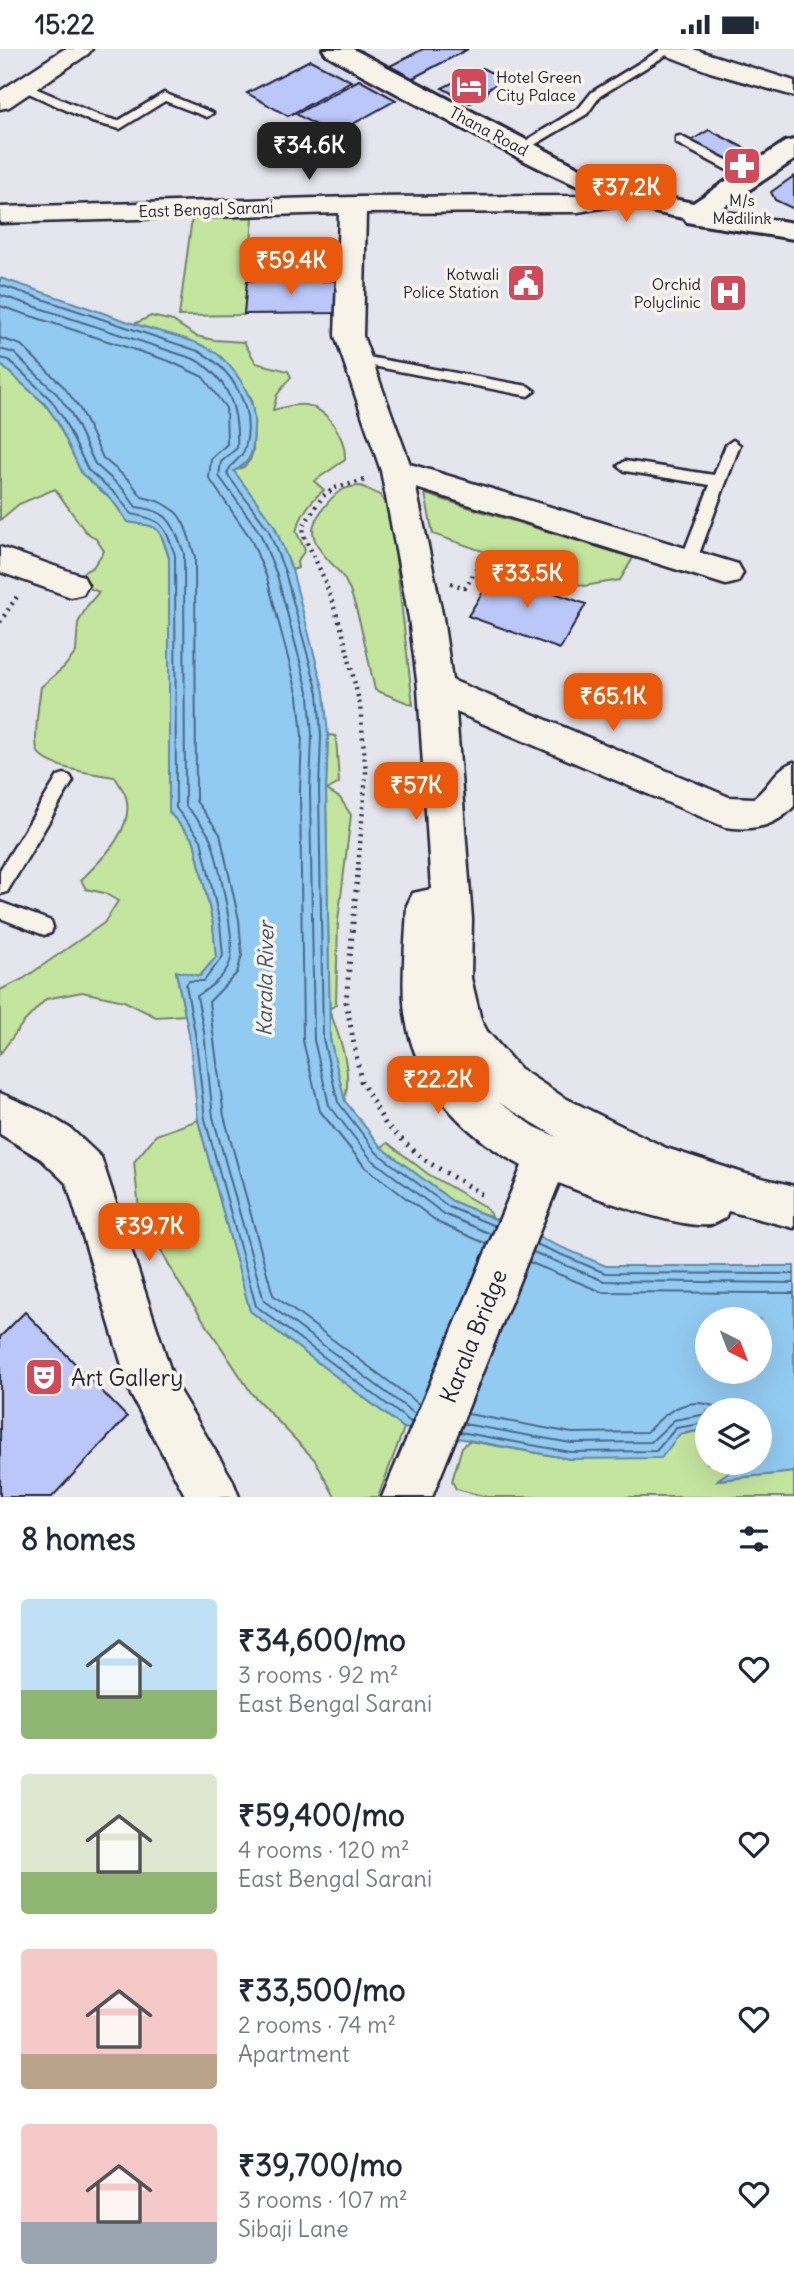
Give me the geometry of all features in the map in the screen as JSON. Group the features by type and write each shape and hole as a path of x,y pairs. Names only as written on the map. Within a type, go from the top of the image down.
{"street":[{"path":"0,102 80,49"},
{"name":"Thana Road","path":"334,49 520,148 621,197 648,205 696,211 794,231"},
{"path":"670,49 708,64 794,89"},
{"path":"696,211 789,157"},
{"path":"742,183 732,195 735,209 755,225"},
{"name":"East Bengal Sarani","path":"0,215 353,205 578,204 621,197"},
{"path":"353,205 349,336 397,471 413,544 436,688 451,906 451,978 454,1001 472,1045 487,1064 525,1098 657,1165 746,1196 793,1206"},
{"path":"397,471 726,573"},
{"path":"0,559 71,585"},
{"path":"436,688 725,812 742,815 770,809 794,777"},
{"path":"439,746 429,834 424,989 430,1037 439,1061 471,1106 493,1126 520,1142 543,1165 595,1175 656,1193 701,1202 746,1207 793,1206"},
{"path":"0,1113 30,1126 56,1144 85,1172 155,1395 214,1497"},
{"name":"Karala Bridge","path":"407,1497 543,1165"}],"lane":[{"path":"520,148 583,111 596,94 670,49"},
{"path":"24,87 96,120 120,125 164,97 207,113"},
{"path":"680,140 742,183"},
{"path":"357,359 528,391"},
{"path":"688,562 733,445"},
{"path":"625,466 719,481"},
{"path":"0,886 65,781"},
{"path":"0,911 44,926"}],"path":[{"path":"397,471 335,488 314,505 303,526 304,536 323,576 342,630 360,705 366,773 346,1002 361,1081 386,1125 423,1159 486,1197"},
{"path":"450,583 465,589 482,561"}],"shaded area":[{"path":"317,54 401,99 334,137 295,116 289,119 242,93"}],"green space":[{"path":"253,217 250,257 329,256 328,280 247,281 244,315 179,316 192,218"},
{"path":"151,316 173,321 196,336 244,342 256,363 288,371 291,377 277,395 273,410 306,405 329,419 339,434 345,460 314,481 324,490 307,509 296,531 305,550 297,562 298,568 292,570 274,525 233,471 244,467 253,451 251,398 220,356 134,324"},
{"path":"0,364 45,404 57,421 82,474 112,500 128,522 153,527 163,539 169,558 169,812 194,841 213,924 216,957 200,976 176,972 185,1015 156,1017 124,1001 82,992 46,999 23,1023 0,1054 0,990 23,979 104,923 118,901 104,893 86,889 81,880 114,843 126,821 127,809 125,794 115,777 62,767 38,752 36,731 41,687 64,667 76,652 78,623 99,592 69,580 93,567 104,551 96,539 85,531 55,489 19,504 0,520"},
{"path":"361,486 380,495 387,507 396,559 413,705 375,690 359,618 350,591 314,537 316,520 332,498 340,491"},
{"path":"425,494 633,558 620,580 584,586 433,534"},
{"path":"328,735 336,736 339,783 327,790 340,798 351,815 338,921 336,1005 330,1009 326,790"},
{"path":"330,1010 346,1066 347,1090 344,1101 330,1039"},
{"path":"198,1120 250,1311 404,1428 378,1497 335,1497 315,1460 252,1394 179,1283 139,1210 134,1162 156,1135"},
{"path":"388,1143 428,1174 485,1207 493,1218 452,1201 381,1147"},
{"path":"695,1432 695,1475 725,1475 718,1480 794,1472 794,1497 487,1497 456,1489 452,1481 462,1447 469,1441 570,1459"}],"water":[{"name":"Karala River","path":"0,278 202,345 221,357 234,372 249,398 254,427 249,458 234,471 274,525 292,570 324,692 328,735 326,790 330,1039 345,1101 381,1147 452,1201 606,1266 794,1266 794,1472 772,1474 772,1398 695,1398 695,1431 680,1434 661,1458 570,1459 404,1428 250,1311 198,1120 189,1034 176,971 200,976 216,957 213,924 194,841 169,812 169,557 157,529 128,522 112,500 82,474 57,421 45,404 0,364"},
{"path":"724,1475 765,1475 717,1480"}],"building":[{"path":"423,49 468,49 411,79 388,67"},
{"path":"310,60 351,81 288,116 247,93"},
{"name":"Hotel Green City Palace","path":"482,68 500,77 494,80 496,84 488,89 487,94 470,103 442,88"},
{"path":"359,80 396,100 333,135 296,114"},
{"path":"709,130 760,156 741,169 689,142"},
{"path":"794,176 794,209 775,200 771,192"},
{"path":"247,281 338,281 337,313 244,314"},
{"path":"495,572 586,604 560,649 468,616"},
{"name":"Art Gallery","path":"25,1312 127,1417 52,1497 0,1497 0,1337"}],"place":[{"name":"Hotel Green City Palace","path":"469,86"},
{"name":"M/s Medilink","path":"742,166"},
{"name":"Kotwali Police Station","path":"526,283"},
{"name":"Orchid Polyclinic","path":"728,293"},
{"name":"Art Gallery","path":"44,1377"}]}
